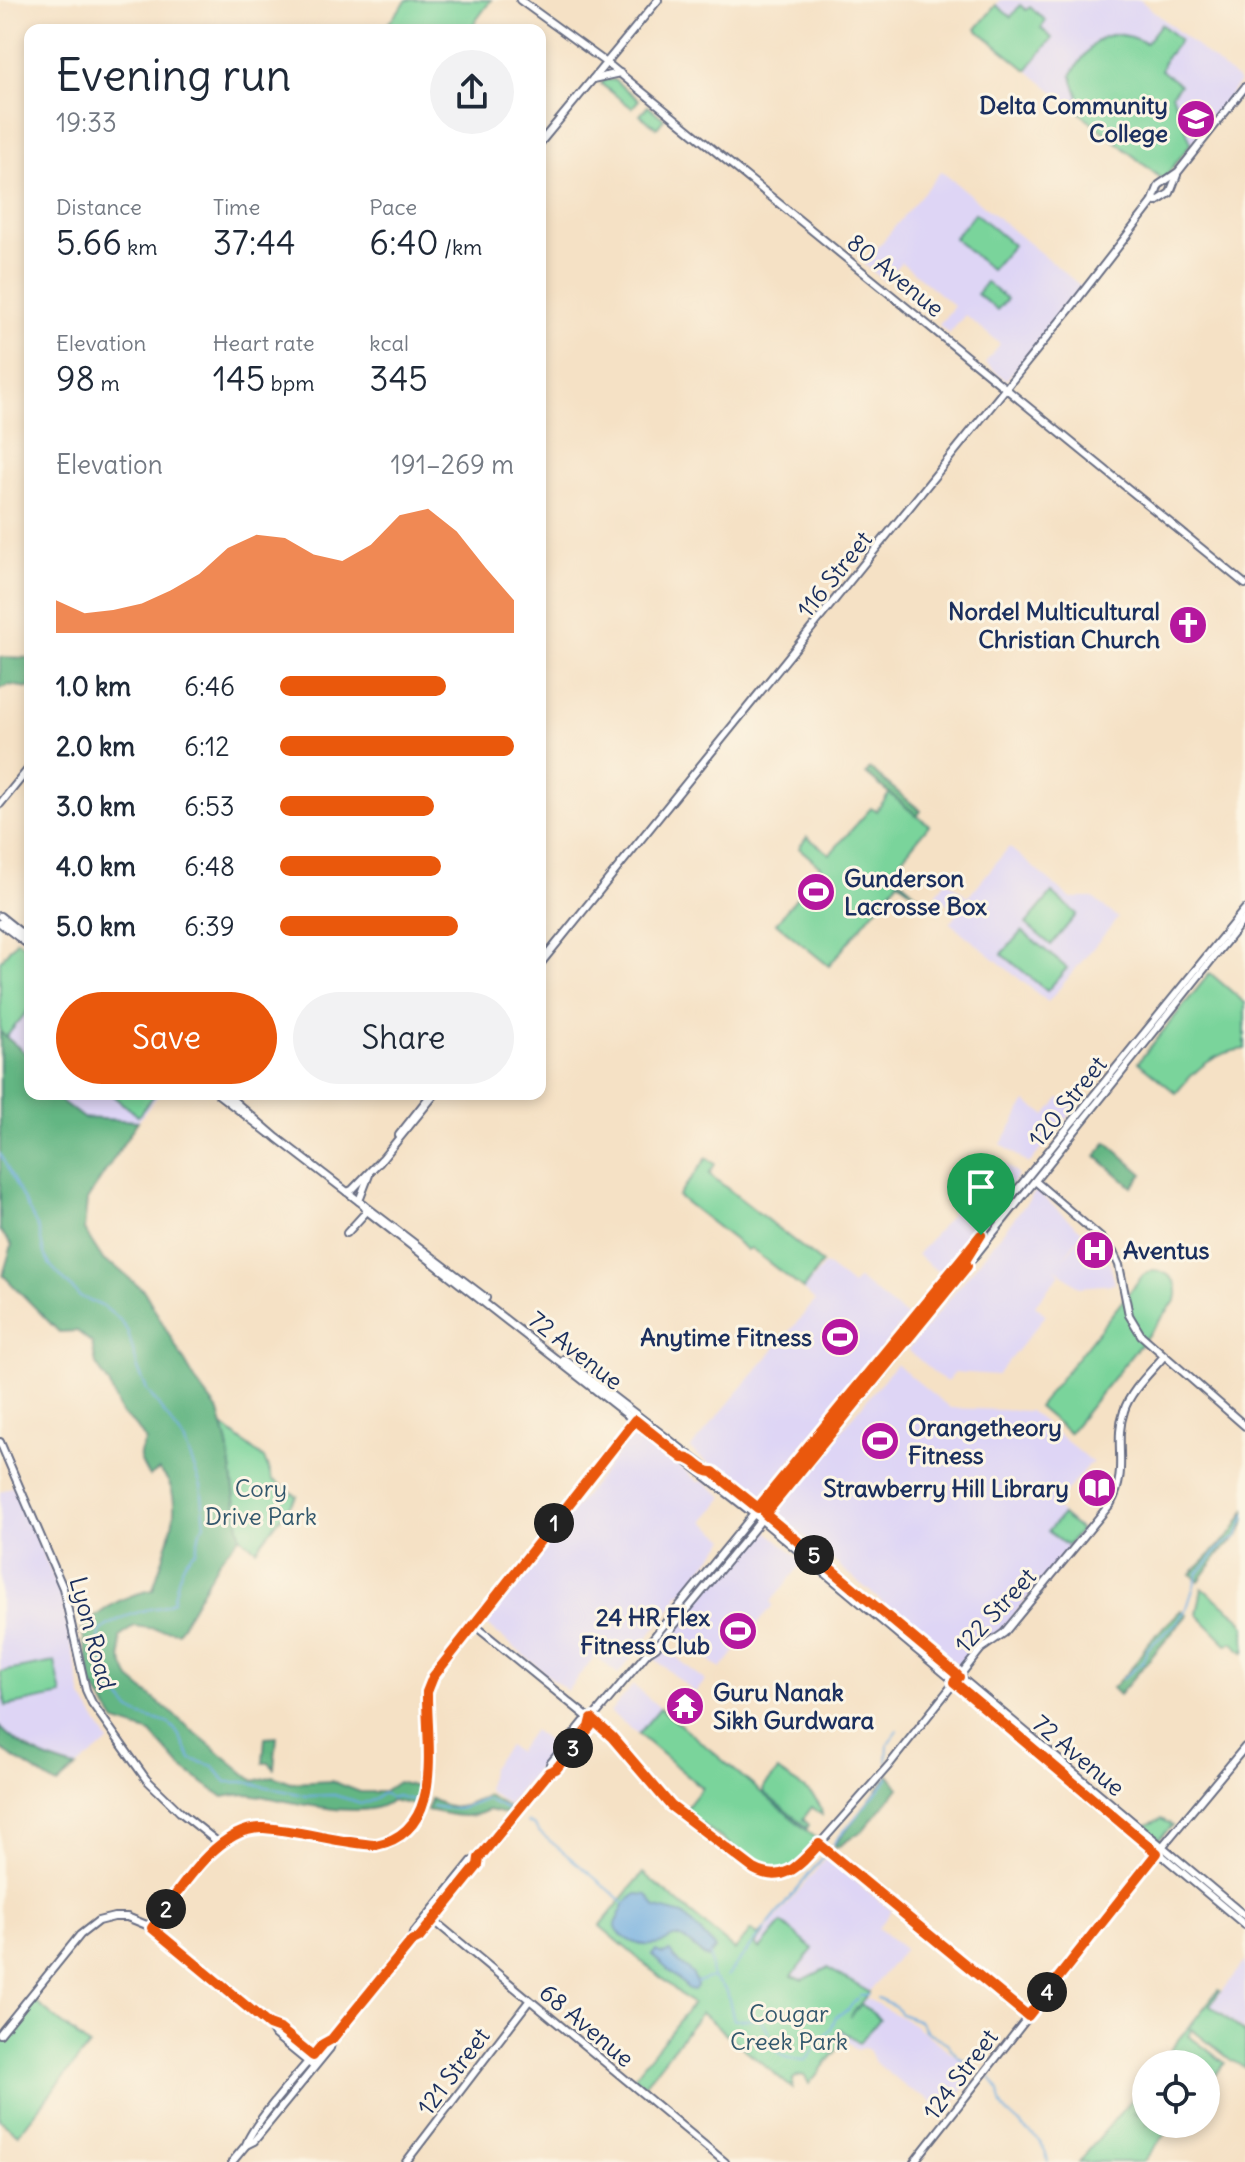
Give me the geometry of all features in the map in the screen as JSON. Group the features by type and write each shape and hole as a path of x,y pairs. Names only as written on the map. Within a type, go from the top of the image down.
{"street":[{"name":"80 Avenue","path":"520,0 607,62 1245,584"},
{"path":"546,136 658,0"},
{"path":"593,79 620,73"},
{"path":"1169,183 1170,193 1161,193 1159,185 1169,183 1245,87"},
{"name":"116 Street","path":"546,957 1161,193"},
{"path":"0,804 24,774"},
{"name":"120 Street","path":"648,1652 650,1642 1245,909"},
{"path":"0,916 24,938"},
{"name":"120 Street","path":"232,2162 246,2145 248,2136 314,2062 323,2044 332,2039 411,1942 413,1934 430,1918 472,1861 479,1858 549,1772 556,1769 590,1727 591,1720 648,1652 656,1647 946,1292 1245,918"},
{"path":"0,923 24,939"},
{"path":"1207,965 1216,945"},
{"name":"72 Avenue","path":"225,1100 277,1138"},
{"name":"72 Avenue","path":"233,1100 683,1458 763,1516 1245,1925"},
{"path":"347,1233 363,1206 366,1181 429,1100"},
{"path":"347,1192 381,1160"},
{"path":"1035,1181 1113,1252 1119,1265 1131,1321 1141,1335 1245,1426"},
{"path":"967,1266 965,1261 981,1235"},
{"path":"946,1292 944,1285 959,1262"},
{"name":"122 Street","path":"591,1720 612,1737 678,1812 754,1869 777,1876 794,1870 889,1765 981,1649 1004,1633 1024,1611 1111,1503 1119,1489 1122,1460 1120,1433 1124,1410 1164,1356"},
{"path":"152,1928 220,1844 237,1832 263,1828 376,1845 391,1842 416,1820 426,1797 427,1692 443,1662 636,1419"},
{"name":"72 Avenue","path":"636,1419 713,1472 756,1511"},
{"name":"Lyon Road","path":"0,1442 59,1578 86,1690 92,1703 146,1779 220,1844"},
{"path":"683,1458 692,1460 707,1472 713,1472"},
{"path":"473,1624 591,1720"},
{"name":"124 Street","path":"912,2162 1245,1747"},
{"path":"819,1844 1028,2016"},
{"name":"72 Avenue","path":"1159,1851 1245,1916"},
{"path":"0,2034 80,1935 106,1919 127,1917 152,1928 269,2025 280,2029 314,2062"},
{"name":"68 Avenue","path":"430,1918 725,2162"},
{"name":"121 Street","path":"406,2162 529,2001"}],"shaded area":[{"path":"1000,0 1140,0 1240,82 1163,180 976,29"},
{"path":"941,171 1083,288 1006,380 985,363 1000,344 965,315 949,334 939,325 954,306 901,262 884,281 864,264"},
{"path":"1009,847 1070,898 1093,898 1118,918 1048,1002 950,923 958,912 936,894 947,880 968,897"},
{"path":"24,1015 24,1052 6,1037"},
{"path":"1060,1098 1074,1109 1029,1164 1001,1144 1026,1102 1046,1115"},
{"path":"60,1100 154,1100 138,1121 83,1118"},
{"path":"993,1154 1017,1177 941,1274 917,1255 951,1215 952,1207"},
{"path":"1036,1191 1083,1232 1061,1260 1085,1233 1108,1257 1115,1284 1079,1287 1054,1267 1060,1274 1035,1305 1046,1315 997,1375 955,1372 948,1381 944,1381 908,1350"},
{"path":"825,1264 852,1285 858,1279 907,1317 761,1497 751,1497 690,1449 815,1301 803,1290"},
{"path":"896,1364 950,1408 1030,1411 1093,1463 1088,1465 1054,1507 1082,1530 1003,1628 982,1643 960,1667 775,1512"},
{"path":"636,1431 698,1482 703,1481 724,1497 704,1521 726,1539 686,1589 677,1595 677,1601 618,1674 595,1656 567,1691 486,1624 486,1620"},
{"path":"13,1486 60,1592 82,1697 109,1742 76,1768 52,1762 9,1736 0,1727 0,1492"},
{"path":"763,1527 803,1562 721,1669 674,1632 758,1528"},
{"path":"663,1646 705,1681 695,1693 654,1658"},
{"path":"633,1685 660,1708 638,1734 610,1712"},
{"path":"533,1730 555,1747 508,1805 487,1790 490,1769 508,1746 517,1752"},
{"path":"826,1858 892,1911 878,1928 904,1949 869,1992 827,1968 799,1982 754,1945"},
{"path":"1245,1961 1245,2031 1211,2005"},
{"path":"866,1998 913,2024 958,2058 980,2066 949,2108 943,2110 907,2088 874,2061 869,2050 863,2047 857,2050 838,2033"}],"green space":[{"path":"407,0 491,0 473,24 388,24"},
{"path":"996,5 1011,17 1020,5 1026,10 1030,7 1046,21 1041,28 1052,38 1027,70 976,29"},
{"path":"1161,24 1180,40 1165,59 1161,70 1180,85 1172,94 1191,143 1163,180 1078,111 1082,106 1071,75 1101,38 1120,35 1146,43"},
{"path":"604,80 614,80 639,100 632,108 601,84"},
{"path":"648,106 664,119 657,128 640,115"},
{"path":"975,213 1013,245 991,270 954,238"},
{"path":"986,282 1007,299 997,310 977,294"},
{"path":"0,657 24,658 24,687 9,685 0,689"},
{"path":"870,769 921,811 917,816 866,774"},
{"path":"890,793 929,825 891,872 919,896 898,881 829,966 776,923 821,867 799,848 807,837 830,854 871,808 876,811"},
{"path":"1052,893 1077,914 1051,945 1026,924"},
{"path":"1022,931 1067,968 1047,991 1002,954"},
{"path":"17,940 24,945 24,1015 6,1037 0,1032 0,961"},
{"path":"1210,973 1245,1003 1245,1049 1214,1058 1176,1093 1138,1062"},
{"path":"0,1032 24,1052 24,1100 60,1100 83,1118 138,1121 87,1200 84,1230 104,1261 144,1291 197,1383 219,1412 228,1445 240,1536 220,1559 178,1632 134,1626 120,1637 121,1658 130,1679 254,1781 273,1776 291,1783 332,1781 360,1792 384,1792 398,1782 420,1788 419,1806 391,1800 379,1807 344,1810 248,1794 223,1797 180,1766 151,1733 116,1722 92,1685 82,1628 114,1603 153,1590 172,1528 173,1496 169,1482 159,1470 149,1477 143,1467 140,1455 146,1441 136,1426 121,1414 109,1384 96,1364 92,1343 77,1331 59,1332 3,1275 12,1245 0,1231"},
{"path":"118,1100 150,1100 138,1116"},
{"path":"1107,1142 1143,1174 1132,1187 1096,1156"},
{"path":"707,1158 715,1164 709,1174 822,1263 803,1289 678,1196"},
{"path":"1152,1270 1172,1279 1177,1288 1176,1300 1069,1433 1038,1407 1143,1275"},
{"name":"Cory Drive Park","path":"223,1426 264,1458 272,1479 297,1496 256,1549 240,1536"},
{"path":"1245,1511 1241,1532 1199,1581 1191,1574 1232,1533"},
{"path":"1062,1515 1080,1530 1067,1546 1048,1531"},
{"path":"1202,1588 1239,1617 1245,1627 1245,1653 1232,1642 1228,1645 1197,1614"},
{"path":"1181,1610 1187,1615 1119,1695 1112,1688 1135,1664 1147,1644"},
{"path":"55,1662 62,1695 6,1706 0,1672"},
{"path":"660,1708 817,1839 802,1859 790,1869 766,1871 684,1811 702,1788 638,1734"},
{"path":"0,1727 35,1753 76,1768 57,1785 0,1749"},
{"path":"277,1737 274,1768 269,1763 263,1763 265,1738"},
{"path":"778,1771 817,1801 822,1815 812,1807 803,1819 809,1825 807,1828 763,1792"},
{"path":"889,1775 899,1788 863,1830 836,1848 834,1846"},
{"path":"487,1795 508,1807 505,1814 488,1810 458,1816 427,1810 431,1799 447,1806 460,1807"},
{"path":"1161,1819 1173,1825 1159,1839 1144,1826"},
{"name":"Cougar Creek Park","path":"643,1873 735,1950 751,1930 757,1935 765,1931 755,1945 760,1949 782,1923 813,1949 792,1976 803,1980 827,1968 869,1992 850,2017 861,2004 880,2019 859,2043 840,2029 836,2034 844,2041 809,2084 805,2076 799,2075 793,2079 792,2088 701,2013 644,2085 634,2077 692,2004 600,1926"},
{"path":"1220,1991 1210,2005 1245,2033 1245,2068 1191,2029 1189,2036 1208,2050 1171,2050"},
{"path":"34,2001 89,2046 18,2134 0,2120 0,2043"},
{"path":"1132,2098 1132,2138 1162,2138 1143,2162 1079,2162"}],"water":[{"path":"637,1894 647,1895 656,1908 683,1915 715,1950 708,1958 678,1937 653,1945 627,1939 615,1924 625,1903"},
{"path":"656,1951 662,1954 670,1952 690,1972 696,1980 694,1990 689,1989 652,1955"}],"waterway":[{"path":"0,1154 39,1230 44,1254 50,1265 79,1296 104,1307 120,1320 128,1332 147,1390 184,1440 201,1486 205,1524 200,1531 196,1550 183,1567 173,1601 120,1619 100,1632 101,1653 114,1689 137,1714 171,1726 191,1759 213,1766 226,1782 245,1782 307,1796 334,1795 361,1803 369,1802 383,1793 391,1798 397,1796 420,1802"},
{"path":"1122,1679 1142,1663 1148,1648 1176,1623 1187,1608 1198,1573 1223,1545 1237,1537 1245,1515"},
{"path":"887,1762 888,1744 898,1730"},
{"path":"833,1844 888,1779 887,1776"},
{"path":"432,1806 460,1808 486,1799 506,1809"},
{"path":"527,1822 625,1903"},
{"path":"727,1976 823,1857"},
{"path":"710,1956 712,1976"},
{"path":"697,1982 712,1977 727,1991 734,2020 759,2019 778,2052 793,2059 806,2060 831,2029 836,2016 848,2010 857,1998"},
{"path":"860,1995 869,1995"},
{"path":"877,1998 895,2006 901,2014 919,2021 926,2031 947,2043 958,2057 976,2066"},
{"path":"990,2077 997,2087 1002,2106 1037,2139 1048,2162"}],"place":[{"name":"Delta Community College","path":"1196,119"},
{"name":"Nordel Multicultural Christian Church","path":"1188,625"},
{"name":"Gunderson Lacrosse Box","path":"816,892"},
{"name":"Aventus","path":"1095,1250"},
{"name":"Anytime Fitness","path":"840,1337"},
{"name":"Orangetheory Fitness","path":"880,1441"},
{"name":"Strawberry Hill Library","path":"1097,1488"},
{"name":"24 HR Flex Fitness Club","path":"738,1631"},
{"name":"Guru Nanak Sikh Gurdwara","path":"685,1706"}],"route":[{"path":"981,1235 965,1261 967,1266 765,1514 954,1672 959,1677 954,1682 1157,1853 1028,2016 819,1844 801,1865 785,1874 769,1875 754,1869 671,1806 612,1737 592,1719 590,1727 556,1769 549,1772 531,1793 419,1938 411,1942 332,2039 313,2056 280,2029 269,2025 152,1928 214,1850 237,1832 263,1828 376,1845 391,1842 402,1834 416,1820 426,1797 427,1692 433,1677 635,1420 683,1458 692,1460 707,1472 713,1472 758,1508 981,1235"}]}
